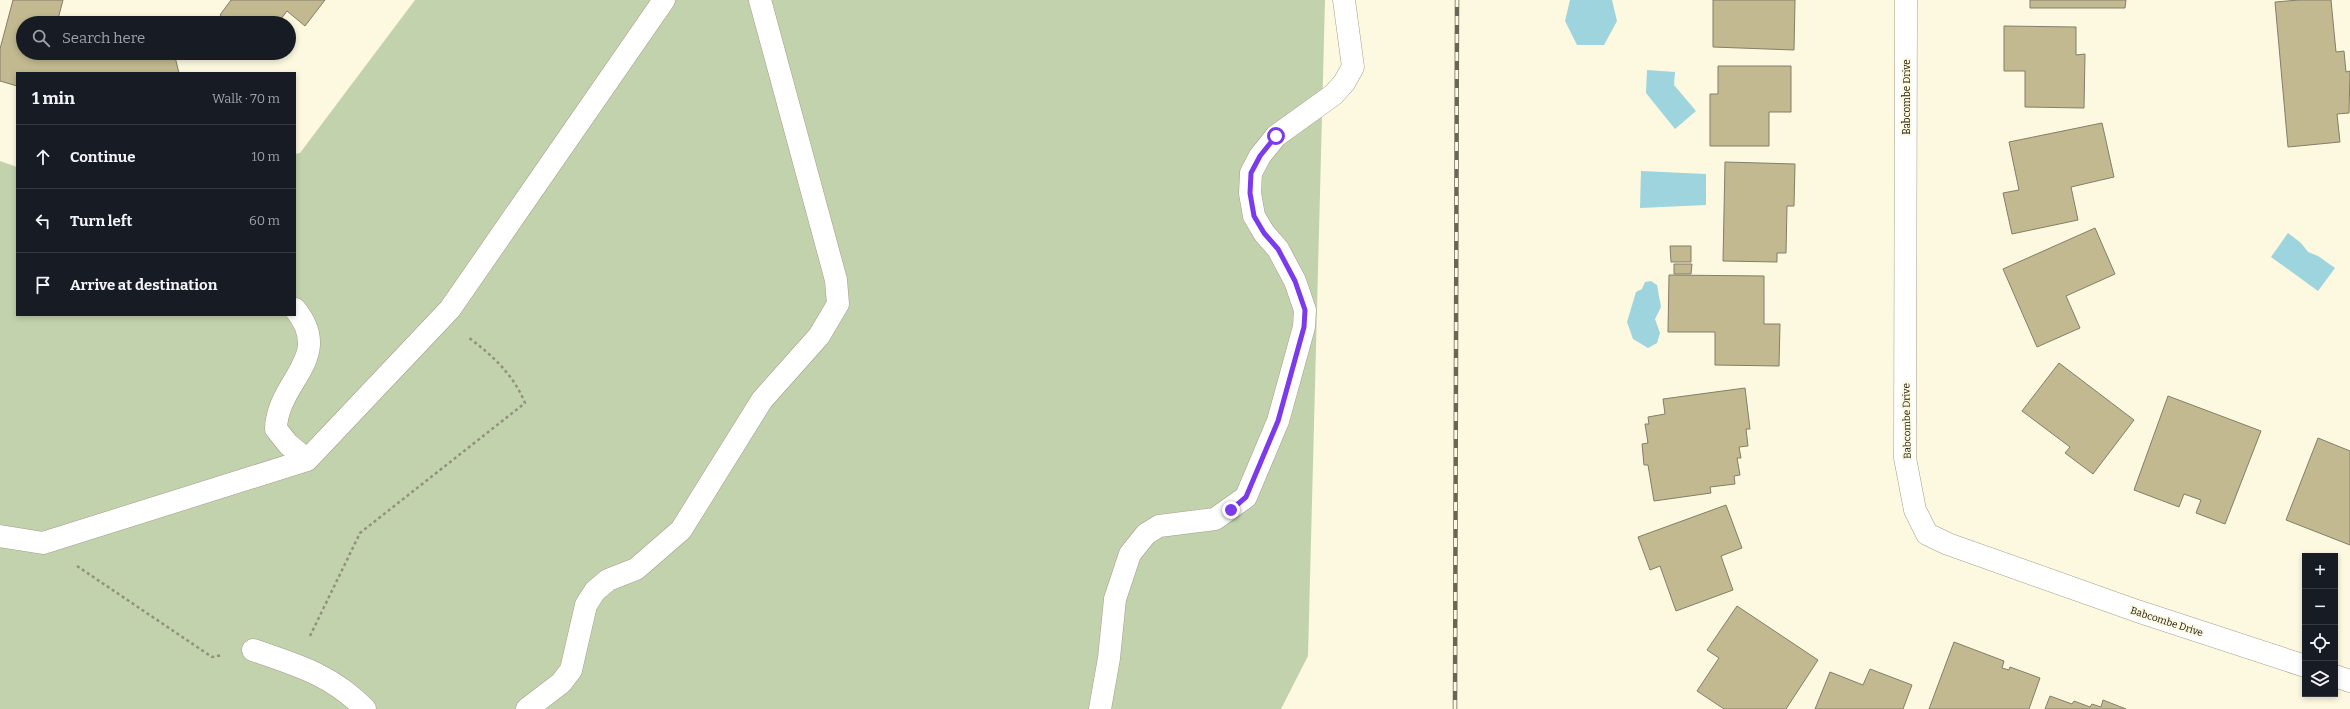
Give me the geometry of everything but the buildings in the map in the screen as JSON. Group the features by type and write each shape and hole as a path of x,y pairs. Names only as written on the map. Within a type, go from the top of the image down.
{"street":[{"path":"0,536 43,543 307,460 443,317 664,0"},
{"path":"527,709 561,683 571,670 586,605 595,591 608,580 636,569 681,530 762,400 845,309 760,0"},
{"path":"1100,709 1109,658 1115,599 1130,554 1146,534 1159,526 1215,519 1246,497 1278,421 1304,327 1305,310 1295,281 1278,249 1264,233 1254,216 1250,193 1251,173 1260,156 1276,136 1332,95 1347,78 1353,67 1344,0"},
{"name":"Babcombe Drive","path":"1906,0 1905,458 1915,510 1927,534 1948,544 2137,611 2302,665"},
{"path":"296,310 304,321 310,335 310,348 299,375 286,392 280,404 276,417 276,429 288,444 307,460"},
{"path":"253,650 314,671 352,696 365,709"},
{"path":"2338,677 2350,681"}],"path":[{"path":"308,640 360,533 525,404 518,386 497,359 443,317"},
{"path":"43,543 212,657 253,650"}],"green space":[{"path":"415,0 1325,0 1308,656 1281,709 0,709 0,161 16,167 16,316 296,316 296,154 300,153"}],"water":[{"path":"1570,0 1612,0 1617,21 1604,45 1577,45 1565,21"},
{"path":"1647,70 1675,72 1674,85 1696,111 1675,129 1646,93"},
{"path":"1641,171 1706,174 1706,205 1640,208"},
{"path":"2288,233 2301,243 2308,252 2318,256 2335,268 2318,291 2271,257"},
{"path":"1651,281 1657,285 1661,307 1655,319 1660,333 1657,343 1648,348 1633,339 1627,322 1636,292 1642,289 1645,282"}],"railway":[{"path":"1455,709 1457,0"}],"route":[{"path":"1231,510 1246,497 1278,421 1296,351 1304,327 1305,310 1302,298 1278,249 1264,233 1254,216 1250,193 1251,173 1260,156 1276,136"}]}
